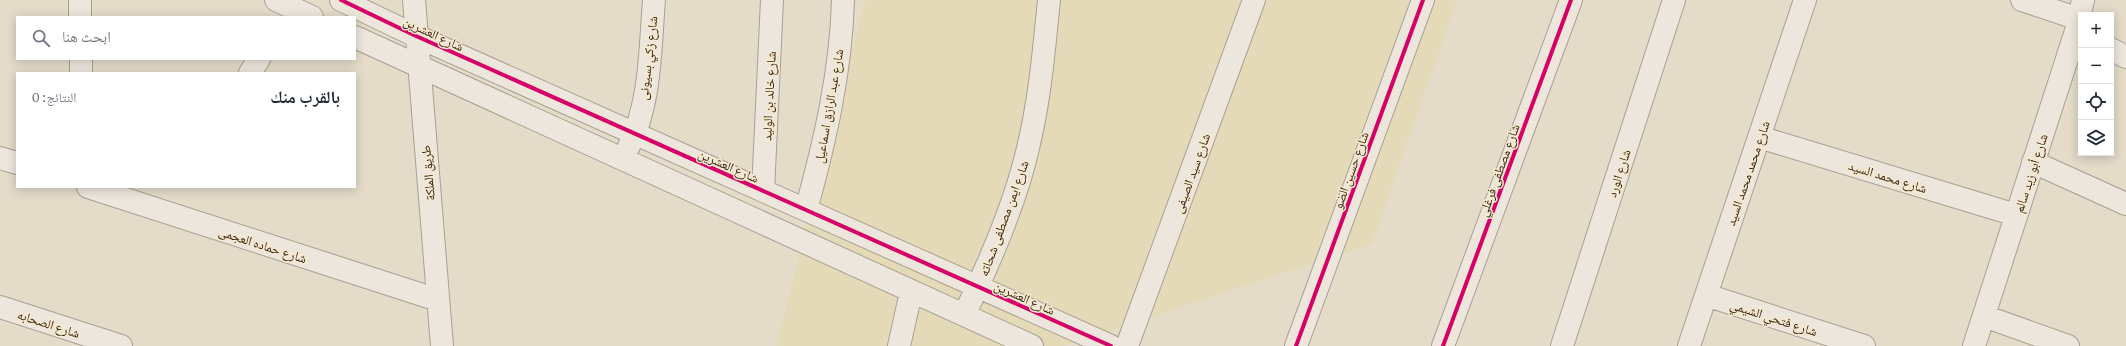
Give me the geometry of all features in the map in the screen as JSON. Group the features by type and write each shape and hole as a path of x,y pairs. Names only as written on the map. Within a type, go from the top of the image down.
{"street":[{"path":"80,0 80,16"},
{"name":"شارع العشرين","path":"341,0 416,36 1111,346"},
{"name":"طريق الملكة","path":"414,0 418,67 442,346"},
{"name":"شارع زكي بسيونى","path":"622,160 635,134 647,82 654,0"},
{"name":"شارع خالد بن الوليد","path":"763,191 772,0"},
{"name":"شارع عبد الرازق اسماعيل","path":"806,210 824,143 836,79 843,0"},
{"name":"شارع ايمن مصطفى شحاته","path":"964,315 978,286 1015,193 1028,148 1038,98 1049,0"},
{"name":"شارع سيد الصيفى","path":"1127,346 1254,0"},
{"name":"شارع حسين الضو","path":"1296,346 1423,0"},
{"name":"شارع مصطفى فرغلي","path":"1443,346 1571,0"},
{"name":"شارع الورد","path":"1562,346 1674,0"},
{"name":"شارع محمد محمد السيد","path":"1688,346 1805,0"},
{"path":"2022,0 2078,20"},
{"path":"284,8 309,16"},
{"name":"شارع أبو زيد سالم","path":"1974,346 2078,27"},
{"path":"356,37 1032,346"},
{"path":"2114,51 2126,57"},
{"path":"81,60 81,72"},
{"path":"251,72 258,60"},
{"name":"شارع محمد السيد","path":"1759,137 2016,216"},
{"path":"0,158 16,163"},
{"path":"2033,162 2126,204"},
{"name":"شارع حماده العجمى","path":"91,188 438,300"},
{"path":"899,346 911,292"},
{"name":"شارع فتحي الشيمي","path":"1706,295 1864,346"},
{"name":"شارع الصحابه","path":"0,307 121,346"},
{"path":"1984,316 2068,346"}],"shaded area":[{"path":"865,0 1457,0 1372,244 1064,346 776,346"}],"cycle path":[{"path":"341,0 416,36 1111,346"},
{"path":"1296,346 1423,0"},
{"path":"1443,346 1571,0"}]}
